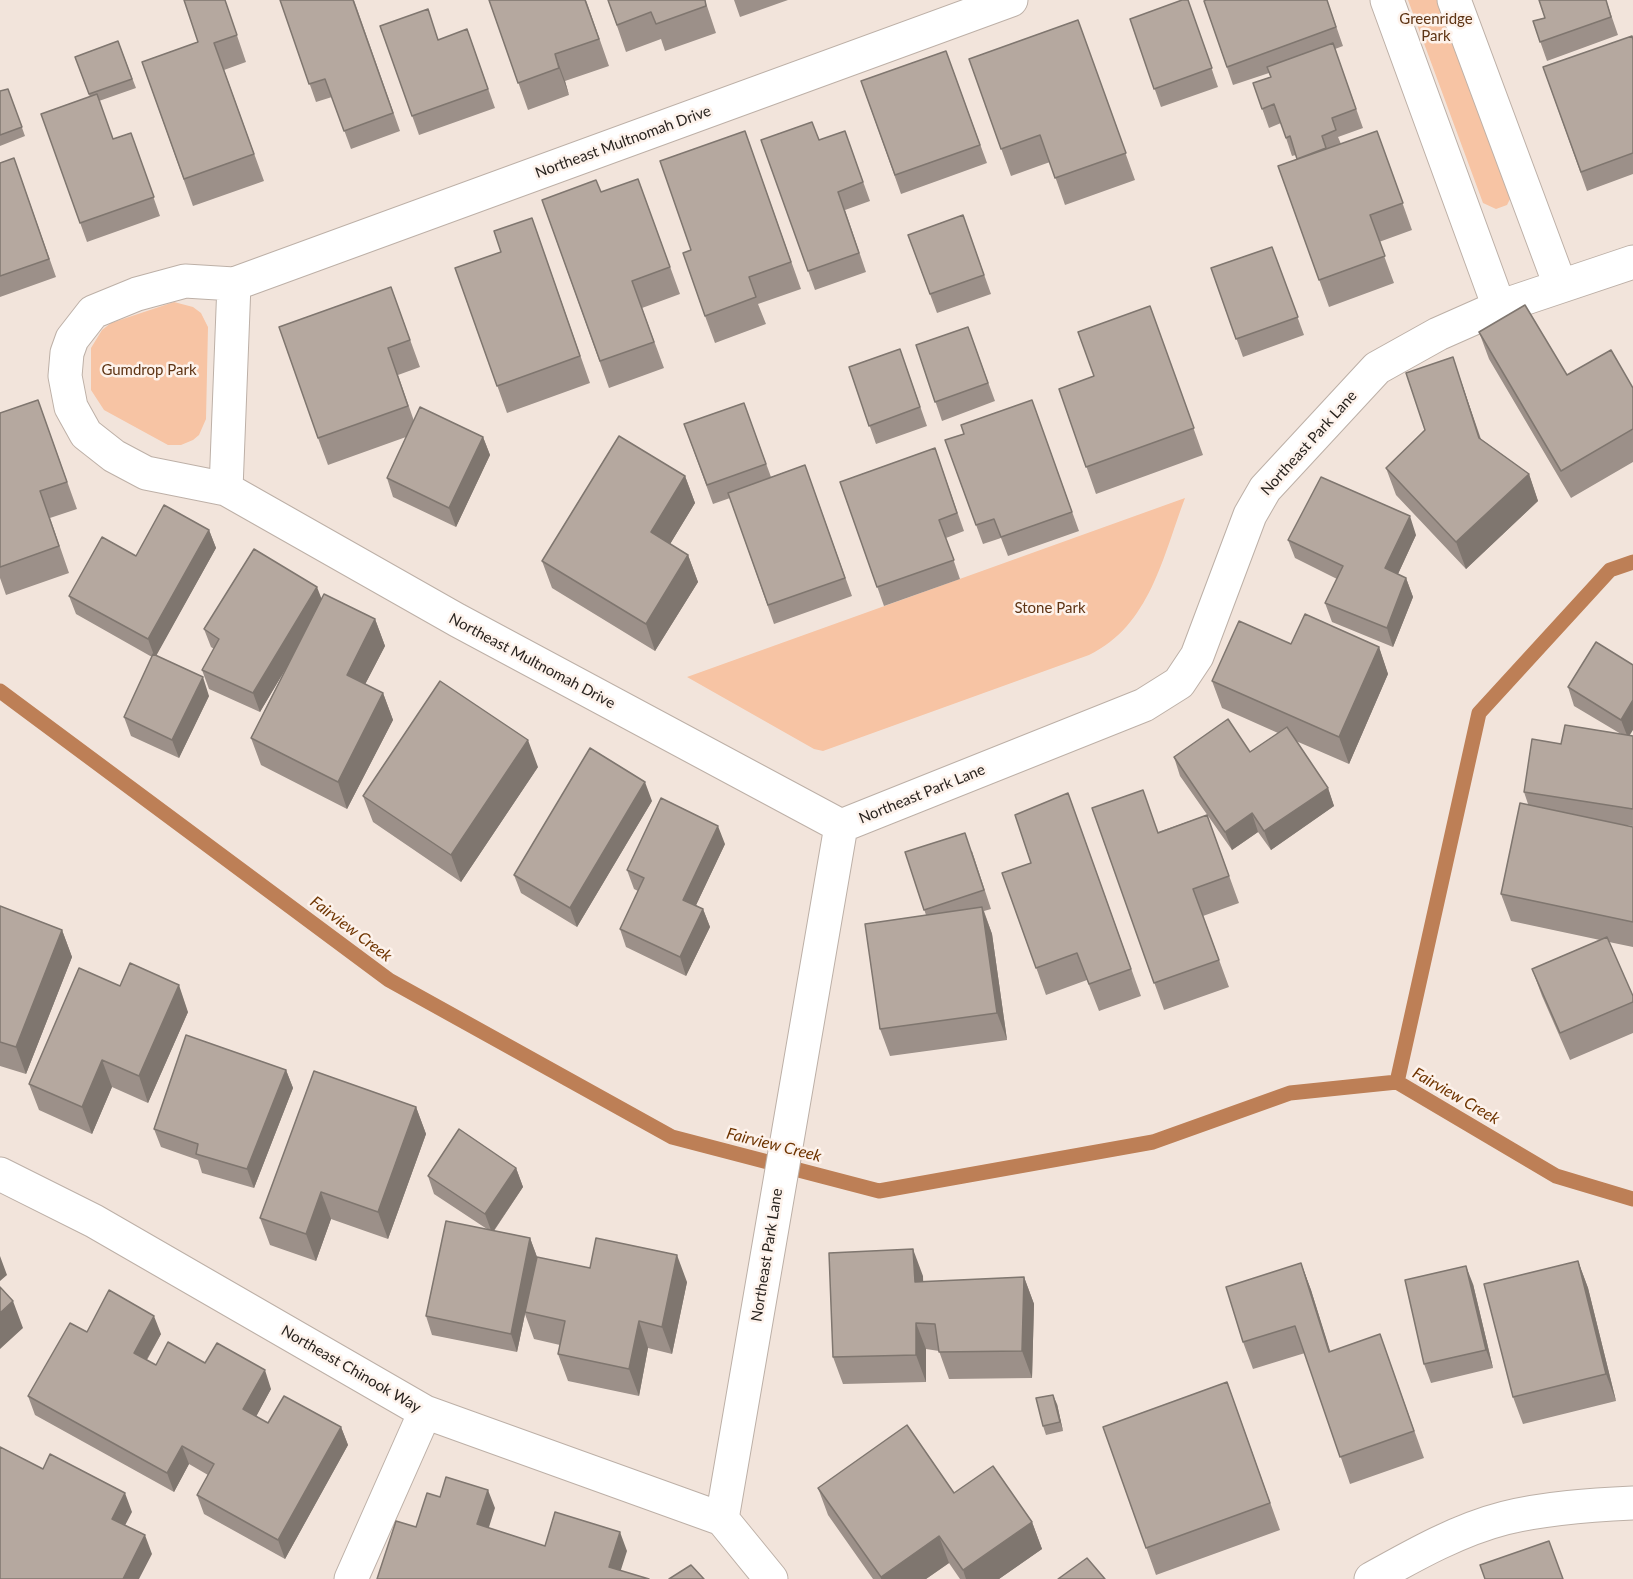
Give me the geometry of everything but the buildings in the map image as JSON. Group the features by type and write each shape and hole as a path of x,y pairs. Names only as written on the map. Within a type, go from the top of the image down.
{"street":[{"name":"Northeast Multnomah Drive","path":"841,826 457,621 226,489 146,473 114,456 86,434 71,407 65,376 72,339 93,312 137,294 185,281 234,284 1011,0"},
{"path":"1387,0 1499,307"},
{"path":"1455,0 1560,285"},
{"name":"Northeast Park Lane","path":"722,1519 841,826 1144,705 1179,682 1197,656 1250,515 1265,489 1377,368 1438,334 1499,307 1633,262"},
{"path":"226,489 234,284"},
{"name":"Northeast Chinook Way","path":"0,1174 94,1221 425,1412 722,1519"},
{"path":"351,1579 425,1412"},
{"path":"1371,1579 1430,1546 1505,1518 1590,1505 1633,1503"},
{"path":"722,1519 771,1579"}],"green space":[{"name":"Greenridge Park","path":"1408,0 1442,0 1511,197 1507,205 1496,209 1483,203"},
{"name":"Gumdrop Park","path":"174,302 193,307 201,313 208,327 206,419 199,435 181,445 168,445 104,410 91,390 91,348 102,330 111,323"},
{"name":"Stone Park","path":"1185,498 1152,587 1127,626 1110,642 1089,655 823,751 814,749 687,677"}],"waterway":[{"path":"1397,1082 1479,713 1610,570 1633,562"},
{"name":"Fairview Creek","path":"0,691 389,980 672,1137 879,1191 1153,1142 1290,1093 1397,1082 1556,1176 1633,1199"}]}
